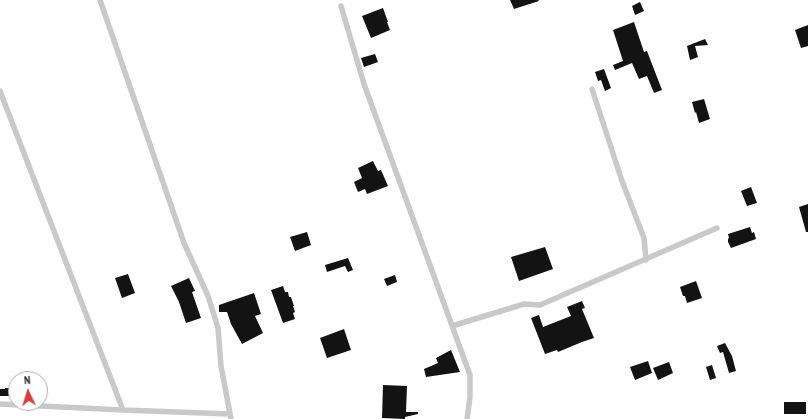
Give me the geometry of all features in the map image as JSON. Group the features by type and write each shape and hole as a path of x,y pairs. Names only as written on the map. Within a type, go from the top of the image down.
{"street":[{"path":"0,404 230,417 218,328 208,296 184,242 100,0"},
{"path":"341,6 364,84 470,375 470,397 467,419"},
{"path":"592,89 622,182 644,238 646,260"},
{"path":"0,91 123,410"},
{"path":"452,326 524,304 540,305 718,228"}],"building":[{"path":"510,0 538,0 539,1 514,9"},
{"path":"640,2 644,11 635,15 632,6"},
{"path":"383,8 390,30 371,38 362,16"},
{"path":"634,22 644,52 647,51 662,90 654,93 647,76 639,79 632,63 615,70 613,65 623,61 613,30"},
{"path":"808,25 808,46 801,48 795,30"},
{"path":"705,39 708,45 695,46 698,57 690,60 687,46"},
{"path":"375,54 378,62 364,67 361,58"},
{"path":"604,69 611,88 605,91 601,80 598,81 595,72"},
{"path":"704,99 710,119 699,123 692,102"},
{"path":"373,161 378,171 381,170 388,186 367,194 365,189 358,192 354,182 362,178 358,168"},
{"path":"751,187 757,203 747,206 741,191"},
{"path":"808,204 808,232 806,232 799,207"},
{"path":"750,227 752,233 754,232 756,239 731,248 728,242 728,234"},
{"path":"307,232 311,245 295,251 290,237"},
{"path":"545,247 553,269 519,281 511,257"},
{"path":"348,258 353,270 348,272 345,266 327,272 325,265"},
{"path":"128,274 135,293 122,298 115,278"},
{"path":"395,275 397,282 387,286 384,279"},
{"path":"189,278 195,291 192,292 201,318 186,323 179,302 171,286"},
{"path":"696,281 702,298 687,303 680,287"},
{"path":"283,286 285,292 288,292 289,297 291,297 294,306 295,312 293,313 295,319 283,323 271,290"},
{"path":"254,293 261,314 255,316 263,333 242,344 231,324 227,312 219,312 219,305"},
{"path":"582,301 585,308 582,309 594,338 558,352 557,350 545,354 531,318 539,315 543,327 571,316 567,307"},
{"path":"344,329 351,350 327,358 320,338"},
{"path":"725,343 732,356 736,371 729,373 723,352 720,353 717,346"},
{"path":"451,350 460,372 426,377 424,369 438,363 436,358"},
{"path":"648,361 652,373 635,380 630,367"},
{"path":"669,362 673,373 658,380 653,368"},
{"path":"712,365 716,378 710,380 706,367"},
{"path":"383,385 407,386 406,412 418,412 418,414 405,417 405,419 382,418"},
{"path":"8,388 8,396 0,396 0,389"},
{"path":"784,402 806,402 806,414 784,414"}]}
